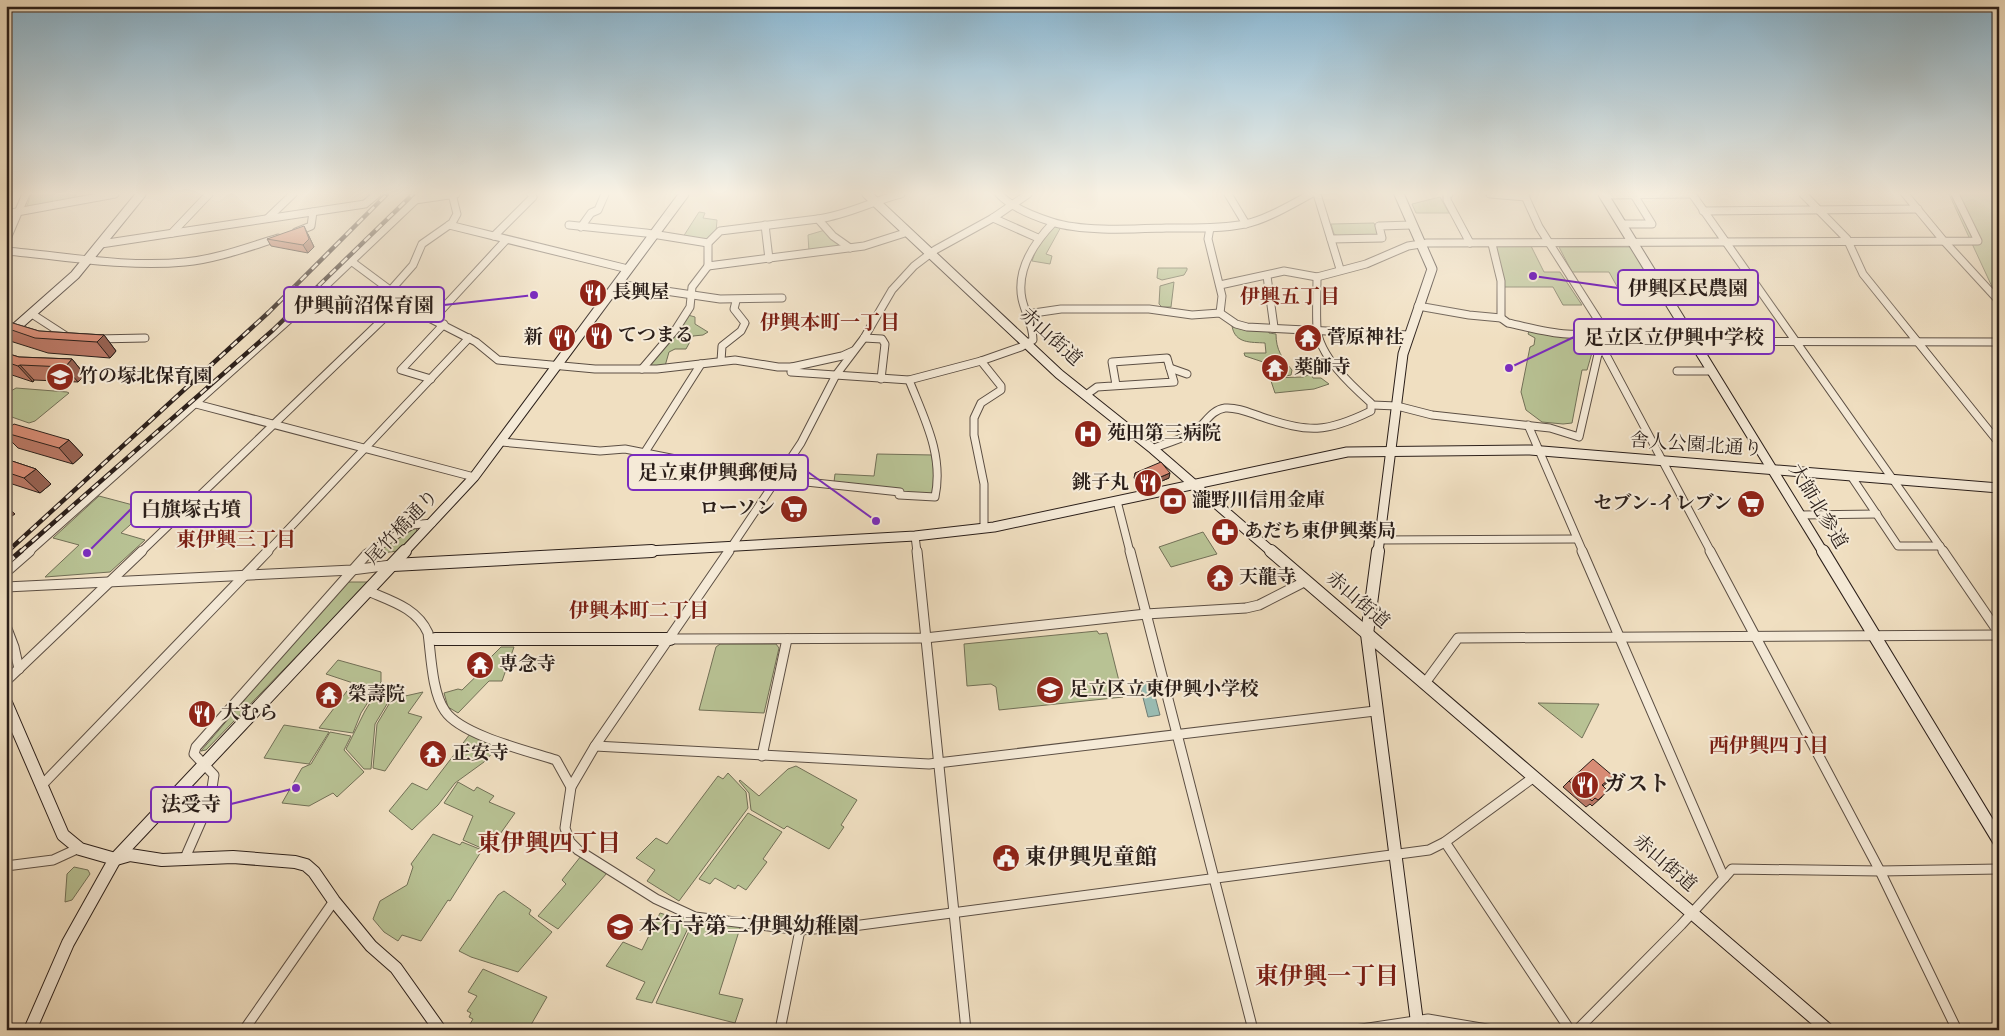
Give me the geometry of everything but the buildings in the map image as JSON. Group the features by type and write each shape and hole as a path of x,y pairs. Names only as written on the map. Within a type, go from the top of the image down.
{"street":[{"path":"6,336 64,287 101,244 112,242"},
{"path":"6,251 119,263 179,262 232,254 264,242"},
{"path":"6,572 196,404 371,242"},
{"path":"390,290 413,265 424,242"},
{"path":"433,319 504,242"},
{"path":"516,242 628,269"},
{"name":"尾竹橋通り","path":"30,1030 66,943 91,897 115,859 474,477 648,242"},
{"path":"642,369 676,329 690,307 692,287 708,266 708,243 704,242"},
{"path":"767,242 769,259"},
{"path":"842,242 850,248"},
{"path":"708,266 850,248 875,242"},
{"name":"赤山街道","path":"918,242 1059,374 1153,449 1828,1030"},
{"path":"950,242 914,266 886,298 864,338 836,375 801,443 778,479 595,746 571,787 565,828 570,842 578,850 656,899 695,917 800,930 955,912 1430,850 1445,842 1534,777"},
{"path":"792,367 791,372 909,380 981,361 1028,344 1033,339 1032,326 1022,298 1023,275 1036,242"},
{"path":"1209,242 1222,296 1220,313"},
{"path":"1332,242 1340,269"},
{"path":"1220,285 1284,272 1316,277 1340,269 1354,268 1420,243 1539,242"},
{"path":"1316,277 1317,330 1338,372 1372,405 1397,406 1432,415 1550,428 1580,437 1598,354 1604,351 1609,337 1549,242"},
{"name":"大師北参道","path":"1634,242 1999,841"},
{"path":"1725,242 1940,546 1999,634"},
{"path":"1848,242 1863,274 1999,443"},
{"path":"1944,242 1999,302"},
{"path":"1417,1025 1366,634 1403,354 1432,269 1420,243"},
{"path":"1492,244 1501,281 1500,318"},
{"path":"352,261 425,316 469,338 498,360 595,369 642,369 735,360 778,367 792,367 842,356 854,350"},
{"path":"1267,276 1274,327"},
{"path":"618,284 690,296 736,301 782,298"},
{"path":"6,681 403,300"},
{"path":"721,361 722,346 741,330 745,323 734,309 736,301"},
{"path":"1418,306 1469,315 1500,318 1508,323 1566,334 1584,333 1602,336 1609,341 1999,342"},
{"path":"1028,314 1060,308 1149,309 1201,316 1220,313 1242,326 1409,335"},
{"path":"32,314 64,336 73,337"},
{"path":"431,379 401,370 444,324"},
{"path":"90,338 116,340 145,338"},
{"path":"42,785 246,574 469,338"},
{"path":"864,338 882,339 886,344 881,379"},
{"path":"1604,351 1880,871 1957,1030"},
{"path":"1086,394 1097,387 1174,382 1167,358 1112,362 1116,385"},
{"path":"981,361 1001,386 1001,390 981,403 977,408 973,428 975,449 981,464 983,479 984,528"},
{"path":"645,452 701,364"},
{"path":"1170,368 1187,374"},
{"path":"1677,371 1712,371"},
{"path":"501,442 600,451 625,449 778,479 900,492 899,495 935,497 939,487 936,453 909,380"},
{"path":"196,404 474,477"},
{"path":"1153,449 1163,442 1197,430 1212,412 1219,409 1236,408 1302,430 1326,430 1344,426 1370,411 1372,405"},
{"path":"1528,425 1724,878"},
{"name":"舎人公園北通り","path":"392,565 914,536 984,528 1334,454 1391,450 1539,452 1662,460 1999,488"},
{"path":"1851,476 1898,546 1940,546"},
{"path":"1117,501 1253,1030"},
{"path":"1801,515 1876,514"},
{"path":"185,858 210,801 214,775 194,754 196,747 352,570 378,546 412,525 432,523"},
{"path":"914,536 966,1030"},
{"path":"1379,540 1576,539"},
{"path":"6,587 352,570 392,565"},
{"path":"432,640 925,638 1146,614 1246,608 1264,602 1306,581"},
{"path":"368,591 399,603 413,611 424,625 432,640 439,701 444,712 456,722 471,730 556,760 571,787"},
{"path":"6,626 14,647 19,669"},
{"path":"1425,683 1458,638 1999,634"},
{"path":"762,756 787,639"},
{"path":"8,710 63,835 70,844 77,849 115,859 130,855 162,860 233,857 295,862 306,866 314,872 334,901 371,946 396,968 440,1030"},
{"path":"595,746 762,756 939,763 1375,711"},
{"path":"1445,842 1570,1030"},
{"path":"6,866 53,860 77,849"},
{"path":"1577,1030 1732,869 1880,871 1999,869"},
{"path":"244,1030 334,901"},
{"path":"780,1030 800,930"},
{"path":"1355,1030 1417,1025 1428,1019 1493,1030"}],"green space":[{"path":"808,242 840,242 845,247 809,252"},
{"path":"1040,242 1052,242 1046,254 1052,256 1050,264 1032,261"},
{"path":"1971,242 1999,242 1999,297 1994,291"},
{"path":"1530,244 1544,272 1560,272 1582,305 1563,305 1553,287 1504,287 1495,246"},
{"path":"1559,247 1631,247 1657,290 1619,290 1609,272 1572,272"},
{"path":"1158,268 1187,268 1187,270 1184,275 1162,280 1157,278"},
{"path":"1174,282 1171,307 1162,307 1159,304 1160,286"},
{"path":"688,315 695,317 695,324 708,332 703,335 693,336 686,349 675,349 669,352 665,366 651,367 650,364"},
{"path":"1232,326 1269,330 1269,333 1276,334 1278,349 1292,370 1291,375 1268,375 1266,363 1245,356 1244,353 1266,353 1265,343 1249,342 1240,339 1236,336"},
{"path":"1530,329 1596,339 1587,370 1582,370 1572,423 1542,422 1526,410 1521,392 1530,347 1534,345 1535,338 1528,334"},
{"path":"1311,374 1313,378 1321,378 1329,384 1314,389 1275,393 1270,378 1303,377"},
{"path":"16,388 69,393 35,421 29,423 6,415 6,394"},
{"path":"877,454 933,455 936,475 933,495 903,493 903,490 834,482 835,474 874,476"},
{"path":"99,496 148,509 121,533 145,540 110,572 45,577 79,545 53,538"},
{"path":"416,528 417,531 398,551 374,554 378,549"},
{"path":"1203,532 1217,554 1171,567 1159,547"},
{"path":"345,582 368,582 206,750 201,751"},
{"path":"1097,631 1099,634 1107,633 1123,697 999,710 996,687 991,684 967,686 964,644"},
{"path":"720,644 776,644 779,648 764,713 699,710 716,647"},
{"path":"501,647 514,647 502,681 489,681 458,713 448,707 444,693 458,689 462,690 490,663 487,661"},
{"path":"338,660 381,672 381,682 361,713 353,733 319,728 353,683 326,674"},
{"path":"378,690 393,694 375,724 371,769 364,769 346,749"},
{"path":"423,692 408,713 422,717 385,771 373,768 377,724 392,699"},
{"path":"1538,703 1599,704 1582,738"},
{"path":"284,725 329,732 309,764 264,758"},
{"path":"330,732 351,736 344,750 364,772 337,797 333,793 309,806 282,803 302,768 311,764"},
{"path":"470,734 500,745 484,762 455,783 438,805 412,830 389,811 412,783 427,790"},
{"path":"796,766 857,800 841,825 844,827 829,849 787,826 784,829 751,810 749,793 739,781 759,796 788,769"},
{"path":"728,773 746,792 748,808 679,901 647,881 655,870 636,858 656,838 667,844 718,776 723,779"},
{"path":"458,782 474,791 477,787 494,796 489,802 515,813 488,851 463,840 473,816 444,803"},
{"path":"748,813 782,832 763,859 767,862 746,890 738,885 735,889 715,878 710,884 699,879"},
{"path":"433,834 460,845 462,842 482,850 450,901 448,900 421,941 402,935 398,941 384,932 373,919 380,901 407,885 413,867 411,864"},
{"path":"581,856 607,873 558,929 538,916 566,884 562,880"},
{"path":"74,867 88,870 90,874 72,900 65,902 67,874"},
{"path":"504,891 531,910 529,914 552,932 518,972 471,957 459,951 498,895"},
{"path":"660,913 676,918 682,916 692,920 652,1003 636,999 645,982 606,966 623,942 642,950"},
{"path":"694,920 708,924 741,925 719,994 743,999 735,1023 656,1003"},
{"path":"483,969 547,997 528,1030 485,1030 470,1024 473,1019 469,1017 471,1013 467,1011 477,996 468,992"}],"water":[{"path":"1151,681 1160,715 1148,717 1139,682"}],"railway":[{"path":"7,552 269,312 339,242"},
{"path":"20,552 273,330 363,242"},
{"path":"6,564 21,551"}],"place":[{"name":"伊興区民農園","path":"1533,276"},
{"name":"長興屋","path":"593,293"},
{"name":"伊興前沼保育園","path":"534,295"},
{"name":"てつまる","path":"599,336"},
{"name":"新","path":"562,338"},
{"name":"菅原神社","path":"1308,338"},
{"name":"薬師寺","path":"1275,368"},
{"name":"足立区立伊興中学校","path":"1509,368"},
{"name":"竹の塚北保育園","path":"60,377"},
{"name":"苑田第三病院","path":"1088,434"},
{"name":"銚子丸","path":"1148,483"},
{"name":"瀧野川信用金庫","path":"1173,501"},
{"name":"セブン-イレブン","path":"1751,504"},
{"name":"ローソン","path":"794,509"},
{"name":"足立東伊興郵便局","path":"876,521"},
{"name":"あだち東伊興薬局","path":"1225,532"},
{"name":"白旗塚古墳","path":"87,553"},
{"name":"天龍寺","path":"1220,578"},
{"name":"専念寺","path":"480,665"},
{"name":"足立区立東伊興小学校","path":"1050,690"},
{"name":"榮壽院","path":"329,695"},
{"name":"大むら","path":"202,714"},
{"name":"正安寺","path":"433,754"},
{"name":"ガスト","path":"1585,785"},
{"name":"法受寺","path":"296,788"},
{"name":"東伊興児童館","path":"1006,858"},
{"name":"本行寺第二伊興幼稚園","path":"620,927"}],"district":[{"name":"伊興五丁目","path":"1290,298"},
{"name":"伊興本町一丁目","path":"830,324"},
{"name":"東伊興三丁目","path":"236,541"},
{"name":"伊興本町二丁目","path":"639,612"},
{"name":"西伊興四丁目","path":"1769,747"},
{"name":"東伊興四丁目","path":"549,845"},
{"name":"東伊興一丁目","path":"1327,978"}]}
